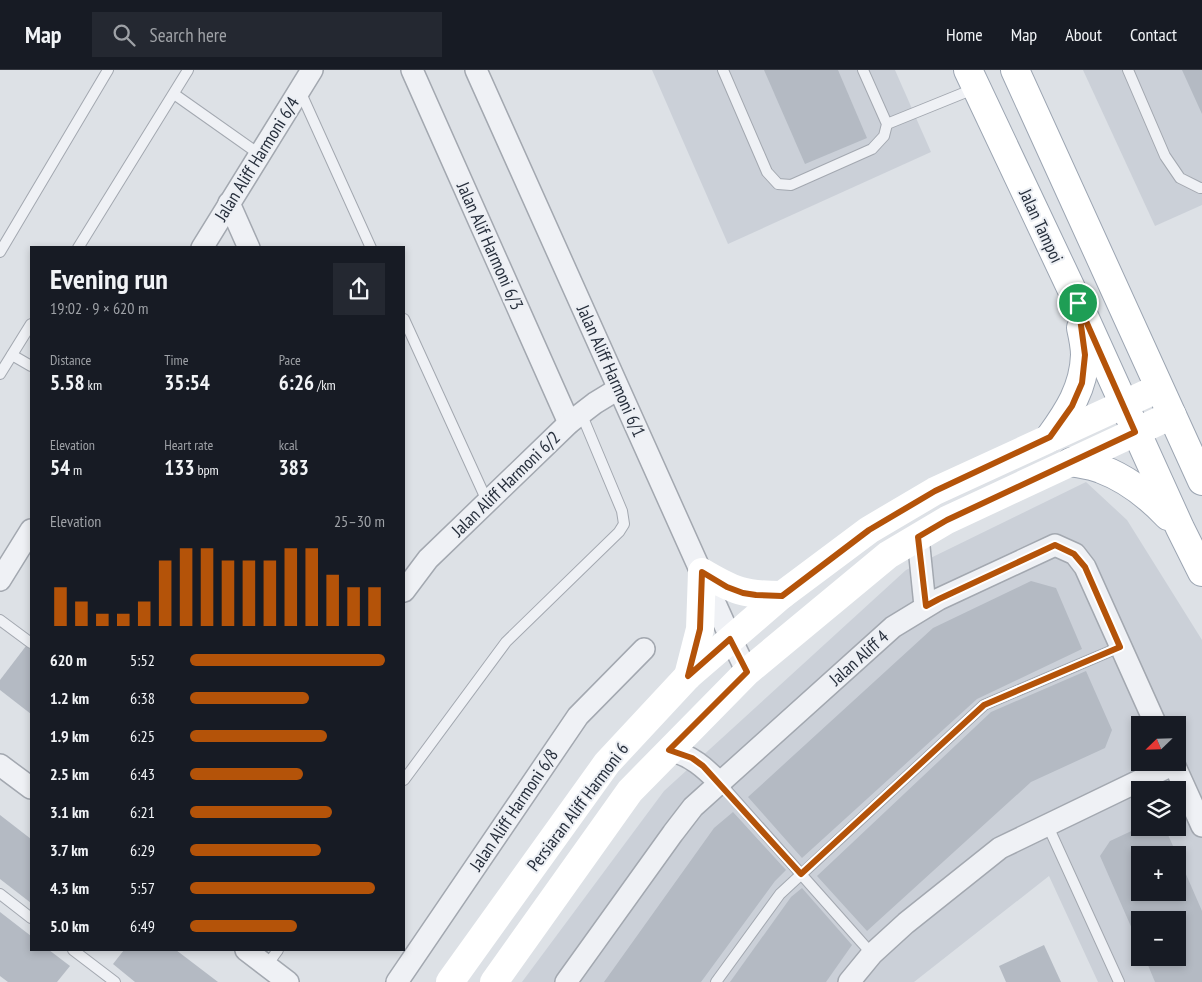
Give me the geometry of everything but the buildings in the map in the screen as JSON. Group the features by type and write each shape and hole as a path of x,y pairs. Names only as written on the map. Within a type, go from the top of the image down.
{"street":[{"name":"Jalan Aliff Harmoni 6/4","path":"203,246 312,70"},
{"name":"Jalan Alif Harmoni 6/3","path":"412,70 575,418"},
{"name":"Jalan Aliff Harmoni 6/1","path":"476,70 702,572 730,639 747,672"},
{"path":"1015,70 1202,482"},
{"name":"Jalan Tampoi","path":"972,79 1078,303 1135,432 1202,572"},
{"path":"229,203 248,246"},
{"path":"1050,437 1072,406 1082,383 1085,355 1078,303"},
{"name":"Persiaran Aliff Harmoni 6","path":"450,982 607,763 688,676 730,639 782,596 869,530 935,491 1159,388"},
{"name":"Jalan Aliff Harmoni 6/2","path":"405,590 428,560 575,418 618,389"},
{"name":"Persiaran Aliff Harmoni 6","path":"494,982 630,791 747,672 888,555 947,520 1172,415"},
{"path":"1071,462 1101,469 1128,482 1148,496 1180,528"},
{"path":"0,580 30,532"},
{"path":"918,537 926,606"},
{"name":"Jalan Aliff 4","path":"566,982 673,833 694,807 892,628 939,599 1055,545 1074,554 1085,567 1152,716"},
{"path":"688,676 700,629 702,572 727,587 743,593 782,596"},
{"name":"Jalan Aliff Harmoni 6/8","path":"397,982 578,716 644,649"},
{"path":"669,750 692,758 721,784"},
{"path":"0,765 30,787"},
{"path":"849,982 872,954 906,923 1000,848 1157,771"},
{"path":"1178,771 1202,826"},
{"path":"250,951 272,957 288,982"}],"lane":[{"path":"0,252 108,70"},
{"path":"79,246 188,70"},
{"path":"723,70 767,172 778,184 791,184 872,149 884,136 887,124 863,70"},
{"path":"1128,70 1165,156 1180,178 1202,188"},
{"path":"887,124 972,79"},
{"path":"300,90 370,246"},
{"path":"174,94 259,154"},
{"path":"405,321 487,501"},
{"path":"0,374 30,326"},
{"path":"12,354 30,365"},
{"path":"405,779 506,642 619,532 624,524 622,511 575,418"},
{"path":"0,620 30,642"},
{"path":"716,982 780,894 984,705 1120,647"},
{"path":"721,784 872,954"},
{"path":"1047,824 1119,982"},
{"path":"0,894 30,917"},
{"path":"74,951 115,982"}],"shaded area":[{"path":"652,70 895,70 931,152 728,244"},
{"path":"1083,70 1202,70 1202,205 1155,226"},
{"path":"1086,482 1127,520 1202,640 1202,982 1098,982 1049,876 914,982 522,982 664,791 906,570"}],"route":[{"path":"1078,303 1135,432 947,520 918,537 926,606 1055,545 1074,554 1085,567 1120,647 984,705 801,874 703,766 692,758 669,750 747,672 730,639 688,676 700,629 702,572 727,587 743,593 782,596 869,530 935,491 1050,437 1072,406 1082,383 1085,355 1078,303"}]}
